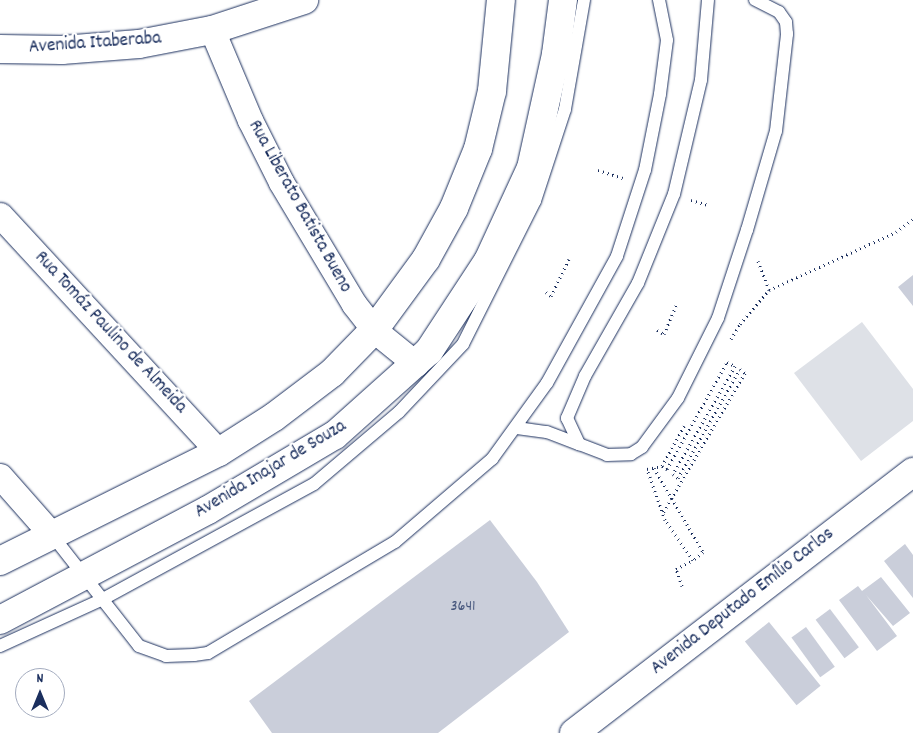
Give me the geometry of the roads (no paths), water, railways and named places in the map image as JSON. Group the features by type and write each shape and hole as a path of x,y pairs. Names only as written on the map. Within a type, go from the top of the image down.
{"main road":[{"name":"Avenida Itaberaba","path":"0,49 62,50 141,35 212,30 304,0"},
{"path":"0,561 219,452 274,417 332,372 374,330 426,258 454,208 478,149 492,90 500,0"},
{"name":"Avenida Inajar de Souza","path":"0,620 265,478 335,435 429,351 488,261 531,168 556,54 563,0"},
{"name":"Avenida Deputado Emílio Carlos","path":"574,733 913,472"}],"street":[{"name":"Rua Liberato Batista Bueno","path":"212,30 250,120 281,182 354,304 374,330 416,364"},
{"name":"Rua Tomáz Paulino de Almeida","path":"0,215 219,452"},
{"path":"0,476 52,534"}],"lane":[{"path":"0,646 103,599 314,484 400,412 463,344 535,201 565,109 584,0"},
{"path":"52,534 139,646 166,656 208,653 395,542 492,459 517,428 547,383 617,256 640,184 660,94 667,40 659,0"},
{"path":"579,444 567,418 585,376 626,308 649,259 685,156 701,80 708,0"},
{"path":"517,428 547,432 579,444 593,452 618,457 631,454 650,440 678,398 718,318 747,230 776,130 788,34 786,22 779,12 755,0"}]}
